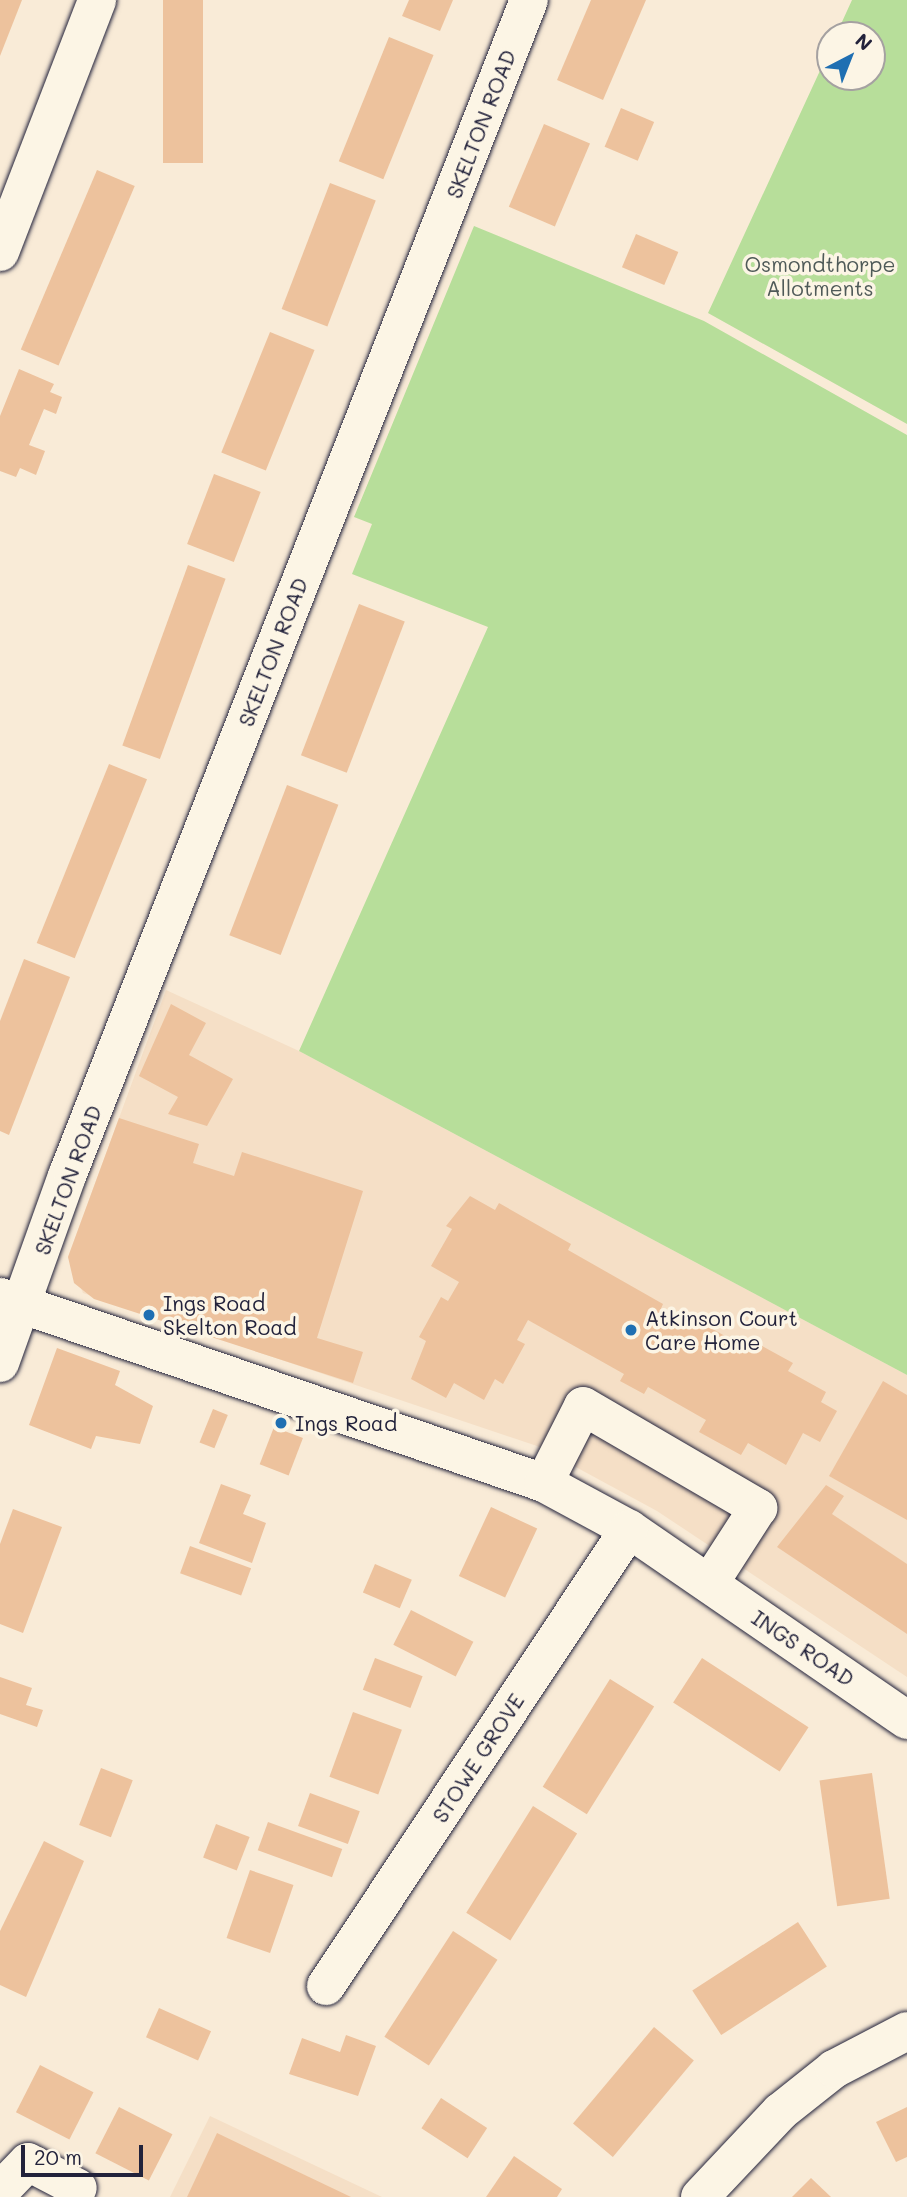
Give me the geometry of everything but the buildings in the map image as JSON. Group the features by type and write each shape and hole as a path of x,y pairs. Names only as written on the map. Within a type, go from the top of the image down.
{"street":[{"path":"0,252 97,0"},
{"name":"SKELTON ROAD","path":"0,1363 11,1301 67,1176 529,0"},
{"name":"INGS ROAD","path":"11,1301 544,1483 629,1529 907,1720"},
{"path":"544,1483 583,1406 758,1508 709,1584"},
{"name":"STOWE GROVE","path":"327,1986 629,1529"},
{"path":"700,2197 780,2112 834,2069 907,2031"},
{"path":"0,2191 28,2162 78,2188"}],"shaded area":[{"path":"166,990 299,1051 907,1375 907,1677 657,1511 537,1446 83,1293 68,1257"},
{"path":"210,2116 382,2197 170,2197"}],"green space":[{"name":"Osmondthorpe Allotments","path":"852,0 907,0 907,424 708,313 816,79 816,91 886,91 886,21 842,21"},
{"path":"474,226 704,321 907,435 907,1375 299,1051 488,627 352,574 372,524 354,517"}],"place":[{"name":"Ings Road Skelton Road","path":"149,1315"},
{"name":"Atkinson Court Care Home","path":"631,1330"},
{"name":"Ings Road","path":"281,1423"}]}
